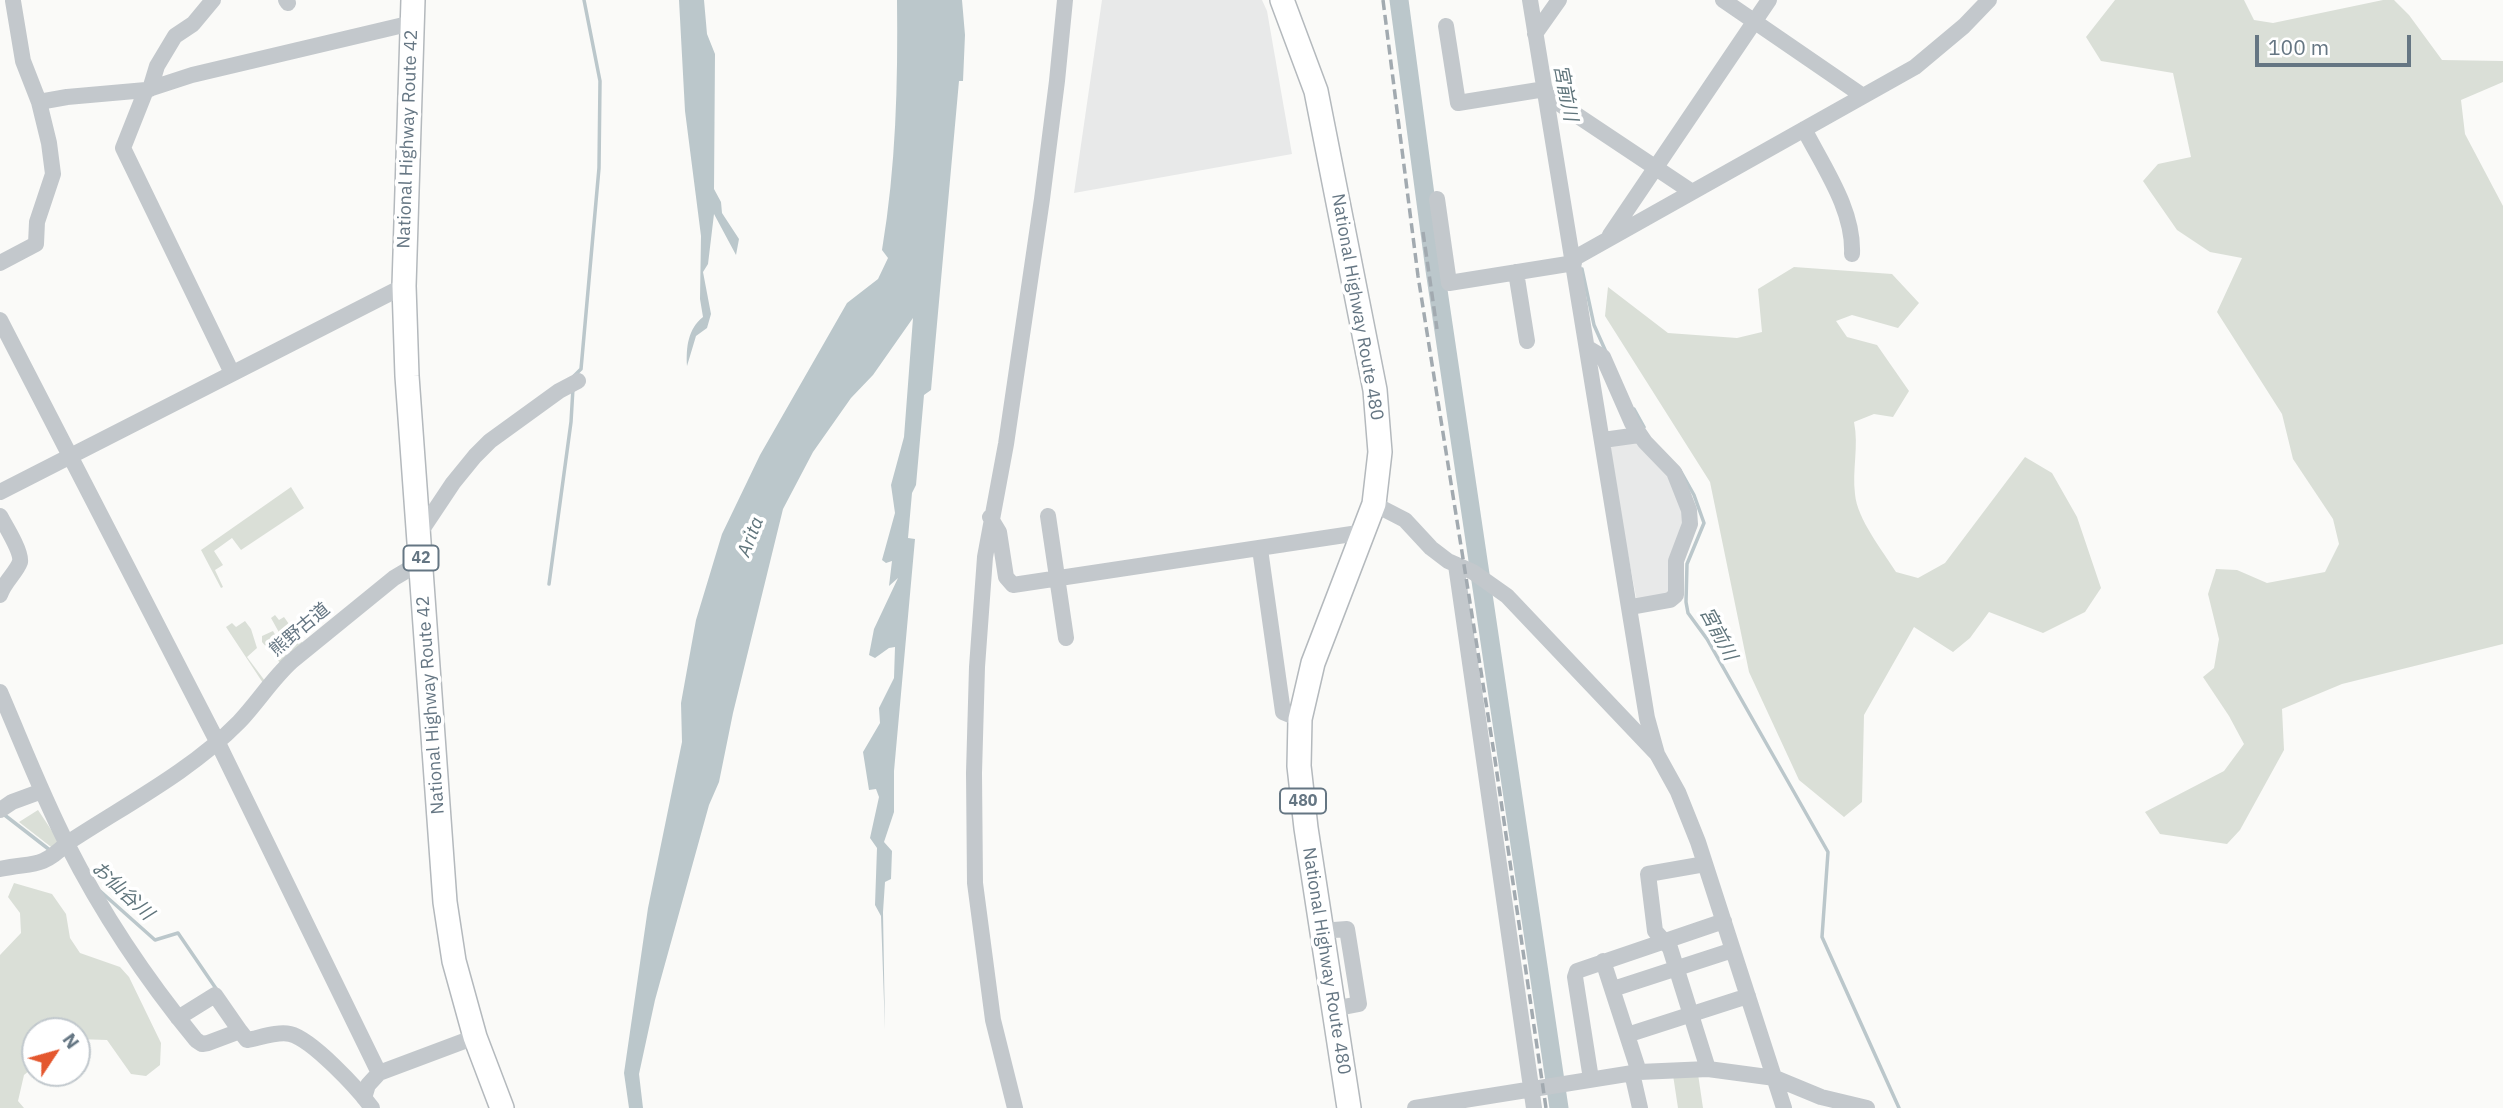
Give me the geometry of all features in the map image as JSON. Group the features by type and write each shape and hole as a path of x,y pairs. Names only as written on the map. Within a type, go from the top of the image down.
{"highway":[{"name":"National Highway Route 480","path":"1282,0 1316,91 1375,390 1380,452 1374,504 1313,663 1300,719 1299,766 1321,931 1349,1108"},
{"name":"National Highway Route 42","path":"412,11 404,286 407,376 445,902 454,961 475,1037 502,1108"}],"street":[{"path":"0,3 14,0 23,61 39,102 53,174 37,222 36,244 0,263"},
{"path":"213,0 194,24 175,36 157,66 123,148 232,373"},
{"path":"1015,1108 993,1020 975,883 977,667 990,517 1006,444 1042,199 1065,0"},
{"path":"1530,0 1647,718 1657,754 1685,806 1784,1108"},
{"path":"1535,34 1559,0"},
{"path":"1723,0 1863,96"},
{"path":"1609,237 1769,0"},
{"path":"1437,199 1449,283 1574,261 1609,237 1927,59 1989,0"},
{"path":"39,102 148,89 219,68 285,54 412,11"},
{"path":"1446,26 1458,103 1545,92 1692,192"},
{"path":"1804,130 1843,204 1853,235 1853,254"},
{"path":"1516,272 1527,341"},
{"path":"0,492 404,286"},
{"path":"0,320 217,741 379,1073"},
{"path":"1588,348 1603,357 1623,406 1639,435 1674,472 1691,519 1676,561 1676,595 1670,600 1631,607"},
{"path":"419,534 453,483 490,441 559,391 578,381"},
{"path":"1602,440 1639,435"},
{"path":"1374,504 1405,520 1430,548 1486,580 1517,605 1657,754"},
{"path":"0,516 19,553 20,562 3,585 0,596"},
{"path":"1048,516 1066,638"},
{"path":"990,517 999,532 1008,582 1013,585 1364,532"},
{"path":"1260,549 1283,712 1300,719"},
{"name":"熊野古道","path":"0,869 35,865 52,858 66,844 176,774 239,722 277,675 292,661 394,578 421,562"},
{"path":"1456,565 1526,1089 1534,1108"},
{"path":"0,692 66,844 117,933 152,985 202,1044 240,1031"},
{"path":"0,810 12,802 42,791"},
{"path":"1705,864 1647,874 1656,931 1670,948 1708,1069"},
{"path":"1591,1079 1575,974 1579,969 1724,920"},
{"path":"1613,989 1733,950"},
{"path":"1603,961 1627,1035 1636,1072 1640,1108"},
{"path":"178,1018 215,995 247,1040 284,1034 297,1037 327,1060 368,1103"},
{"path":"1627,1035 1748,996"},
{"path":"368,1103 368,1085 379,1073 475,1037"},
{"path":"1415,1108 1636,1072 1708,1069 1775,1078 1821,1097 1867,1108"}],"shaded area":[{"path":"1102,0 1262,0 1267,11 1292,154 1074,193"},
{"path":"2115,0 2244,0 2254,20 2273,23 2394,0 2409,15 2442,60 2503,61 2503,82 2461,100 2465,134 2503,206 2503,644 2342,684 2282,709 2284,750 2240,830 2227,844 2160,834 2145,812 2224,771 2244,744 2203,677 2214,668 2219,639 2208,594 2216,569 2237,570 2267,583 2325,572 2339,544 2333,519 2293,459 2282,414 2217,312 2242,258 2210,252 2177,230 2143,181 2158,164 2191,157 2173,73 2101,61 2086,37"},
{"path":"1794,267 1892,274 1919,303 1898,328 1852,315 1836,321 1847,337 1877,345 1909,391 1893,417 1874,414 1854,422 1854,485 1857,504 1865,524 1896,572 1918,578 1945,563 2025,457 2052,473 2077,517 2101,588 2085,612 2043,633 1989,612 1970,638 1953,652 1914,627 1864,715 1862,802 1844,817 1799,780 1749,672 1710,482 1605,316 1608,287 1668,333 1737,338 1762,332 1758,289"},
{"path":"1637,438 1666,465 1687,512 1675,591 1637,602 1607,443"},
{"path":"291,487 304,508 241,550 232,538 214,551 223,565 215,570 223,587 221,588 201,550"},
{"path":"275,615 279,620 284,617 303,644 291,654 271,618"},
{"path":"245,621 251,629 257,648 247,657 265,681 263,683 226,627 232,623 236,627"},
{"path":"273,631 288,657 281,664 262,642 262,636"},
{"path":"38,810 60,843 55,850 19,822"},
{"path":"14,883 52,894 66,914 70,938 80,953 120,967 129,977 161,1043 160,1065 146,1076 131,1074 107,1040 91,1039 91,1017 21,1017 21,1087 18,1101 24,1108 0,1108 0,955 21,933 20,913 8,897"},
{"path":"1698,1074 1703,1108 1678,1108 1673,1075"}],"water":[{"path":"679,0 704,0 707,34 715,54 714,189 721,202 722,213 739,239 736,255 714,214 708,264 703,272 711,314 707,328 696,336 687,366 689,339 694,327 703,317 700,299 701,236 685,111"},
{"name":"Arita","path":"897,0 962,0 965,35 963,81 959,81 931,390 924,395 908,538 915,539 894,771 894,812 884,842 892,851 891,879 885,882 883,912 885,1030 881,916 875,905 877,848 870,838 879,797 876,789 869,790 863,752 880,723 879,708 894,678 895,647 875,658 869,655 874,629 898,578 889,586 892,561 886,563 882,560 895,513 891,485 904,437 913,318 813,452 783,509 733,713 719,782 709,805 655,1000 639,1074 643,1108 629,1108 624,1073 648,908 682,742 681,703 696,620 722,534 760,455 847,303 878,279 888,258 882,250 895,125"}],"waterway":[{"path":"574,376 581,369 599,168 600,81 584,0"},
{"path":"1399,0 1435,270 1559,1108"},
{"name":"宮前川","path":"1582,269 1594,325 1606,352"},
{"path":"549,584 571,422 573,388"},
{"name":"宮前川","path":"1634,409 1644,427"},
{"name":"宮前川","path":"1680,470 1694,495 1704,523 1687,564 1688,613 1707,639 1828,852 1822,937 1899,1108"},
{"path":"2,813 51,851"},
{"name":"お仙谷川","path":"100,891 155,940 178,933 217,990"}],"railway":[{"path":"1383,0 1418,276 1494,753 1546,1108"},
{"path":"1423,232 1437,329"}]}
